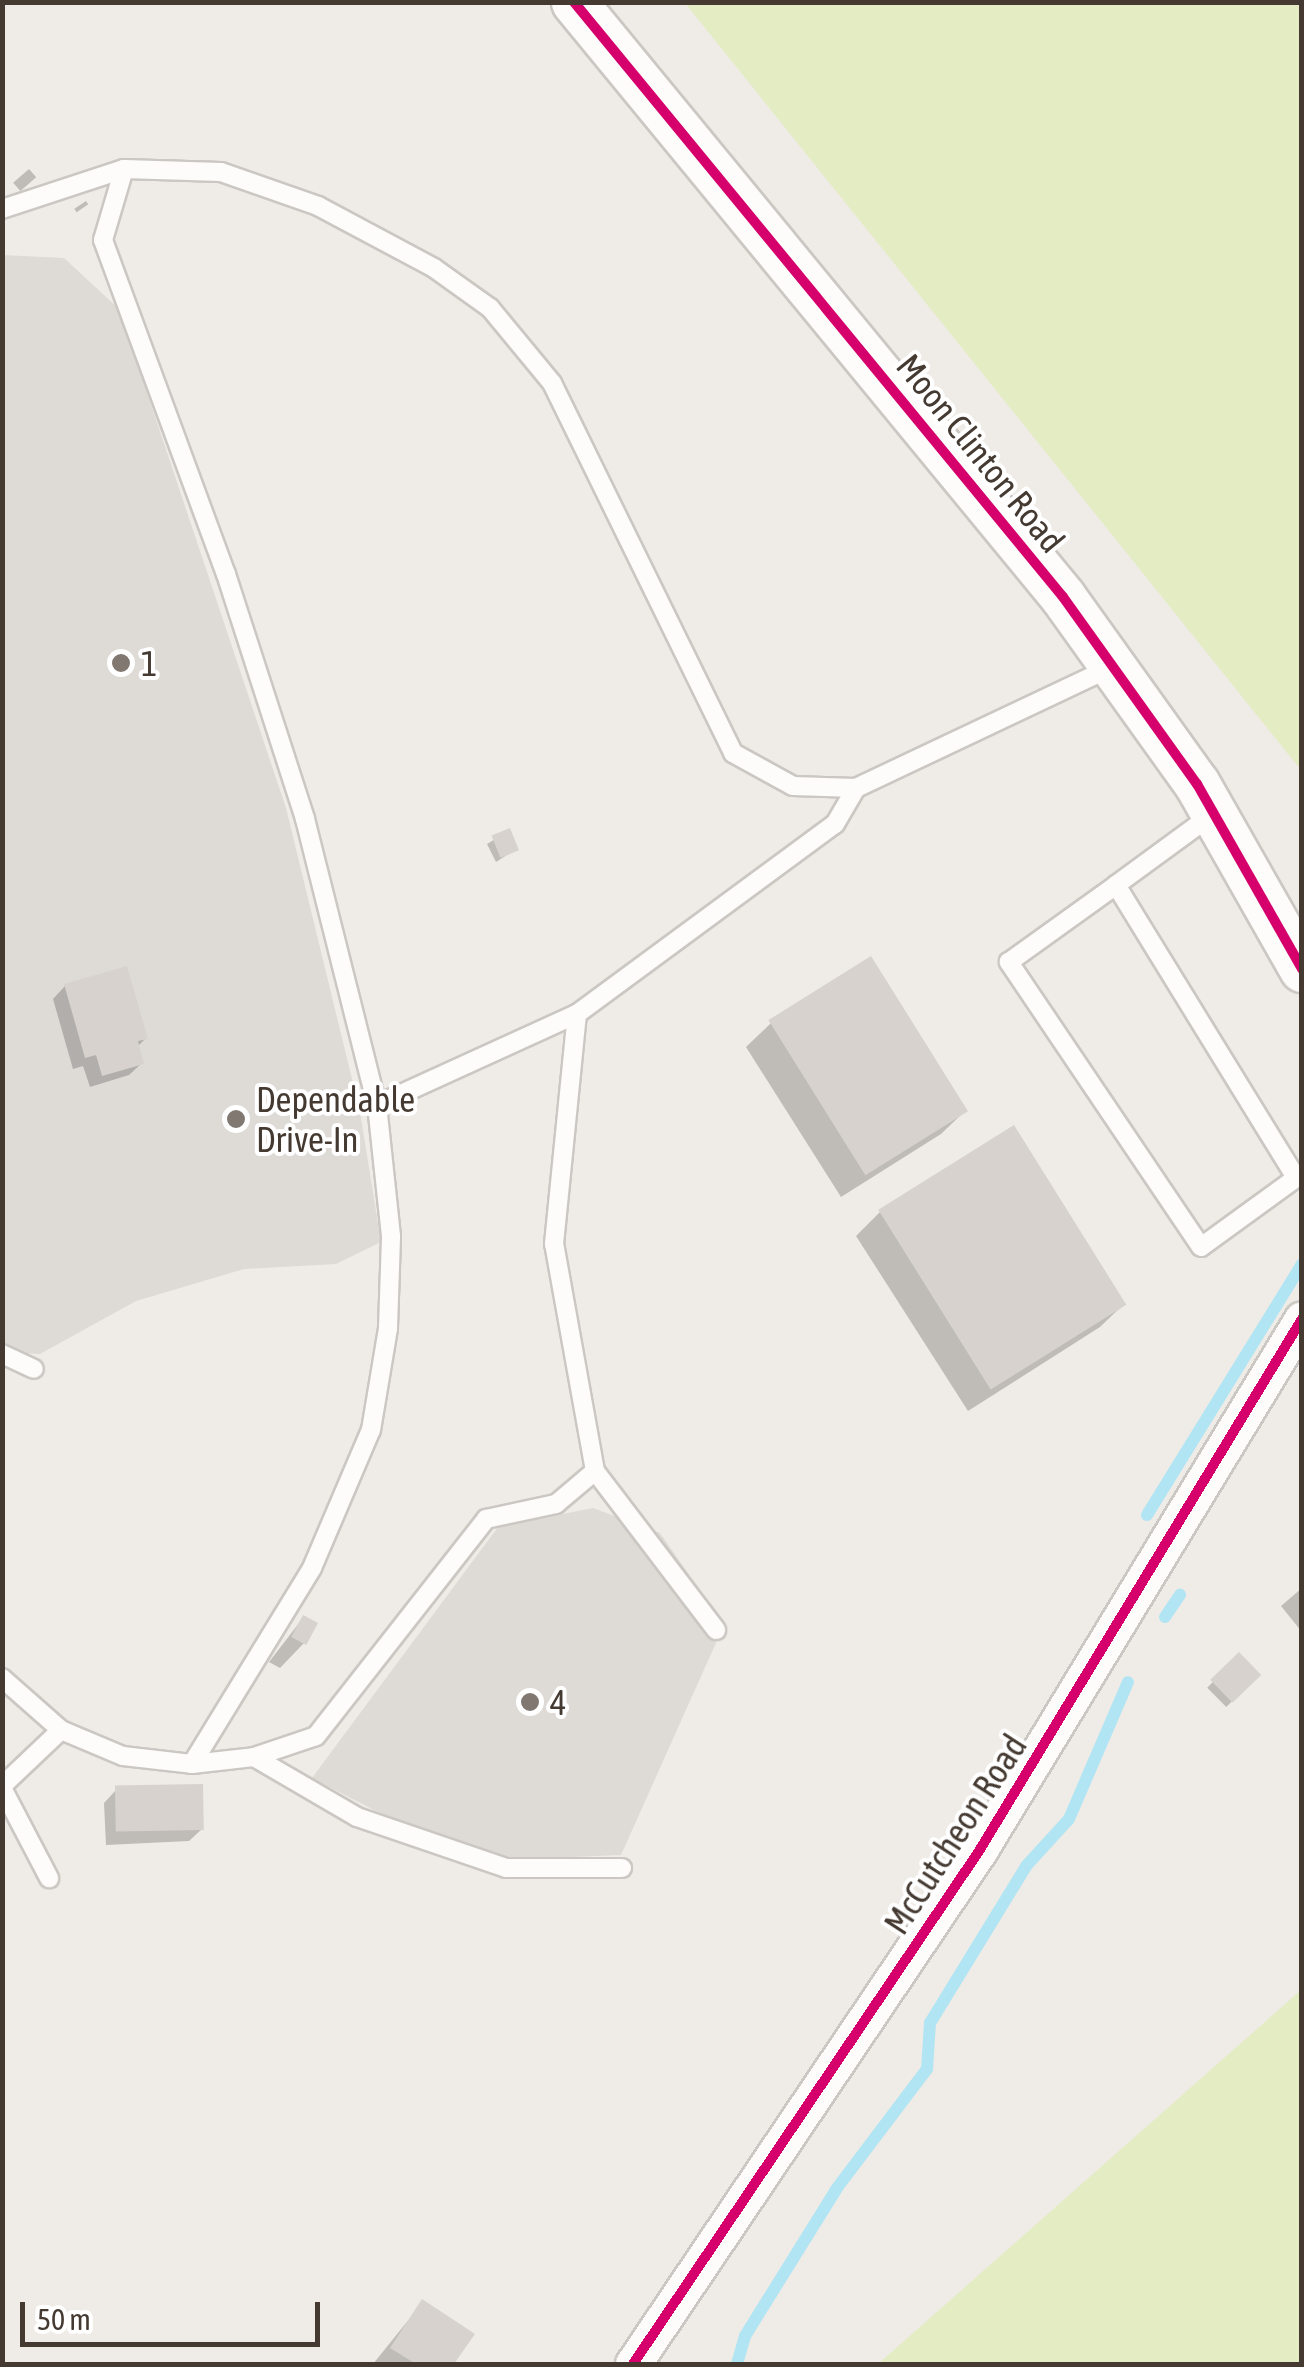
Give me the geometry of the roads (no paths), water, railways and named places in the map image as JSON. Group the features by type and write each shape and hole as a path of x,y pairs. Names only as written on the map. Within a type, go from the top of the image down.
{"street":[{"name":"Moon Clinton Road","path":"574,2 1114,666 1214,814 1302,969"},
{"name":"McCutcheon Road","path":"632,2364 1000,1819 1302,1320"}],"lane":[{"path":"2,208 124,170 220,172 318,206 434,268 490,308 552,383 733,753 793,786 856,788 1114,666"},
{"path":"124,170 102,240 226,574 305,819 376,1105 391,1236 388,1328 371,1430 312,1568 192,1764"},
{"path":"376,1105 577,1014 835,824 856,788"},
{"path":"1116,884 1296,1178 1201,1247 1009,962 1116,884 1214,814"},
{"path":"577,1014 554,1244 596,1471 716,1630"},
{"path":"2,1354 34,1369"},
{"path":"2,1678 61,1730 123,1756 192,1764 254,1757 316,1736 486,1519 556,1504 596,1471"},
{"path":"49,1878 2,1787 61,1730"},
{"path":"254,1757 357,1817 506,1868 622,1868"}],"waterway":[{"path":"1147,1515 1302,1264"},
{"path":"1165,1617 1180,1595"},
{"path":"737,2364 745,2336 837,2188 927,2069 930,2023 1027,1865 1069,1819 1128,1682"}],"place":[{"name":"1","path":"121,663"},
{"name":"Dependable Drive-In","path":"236,1119"},
{"name":"4","path":"530,1702"}]}
